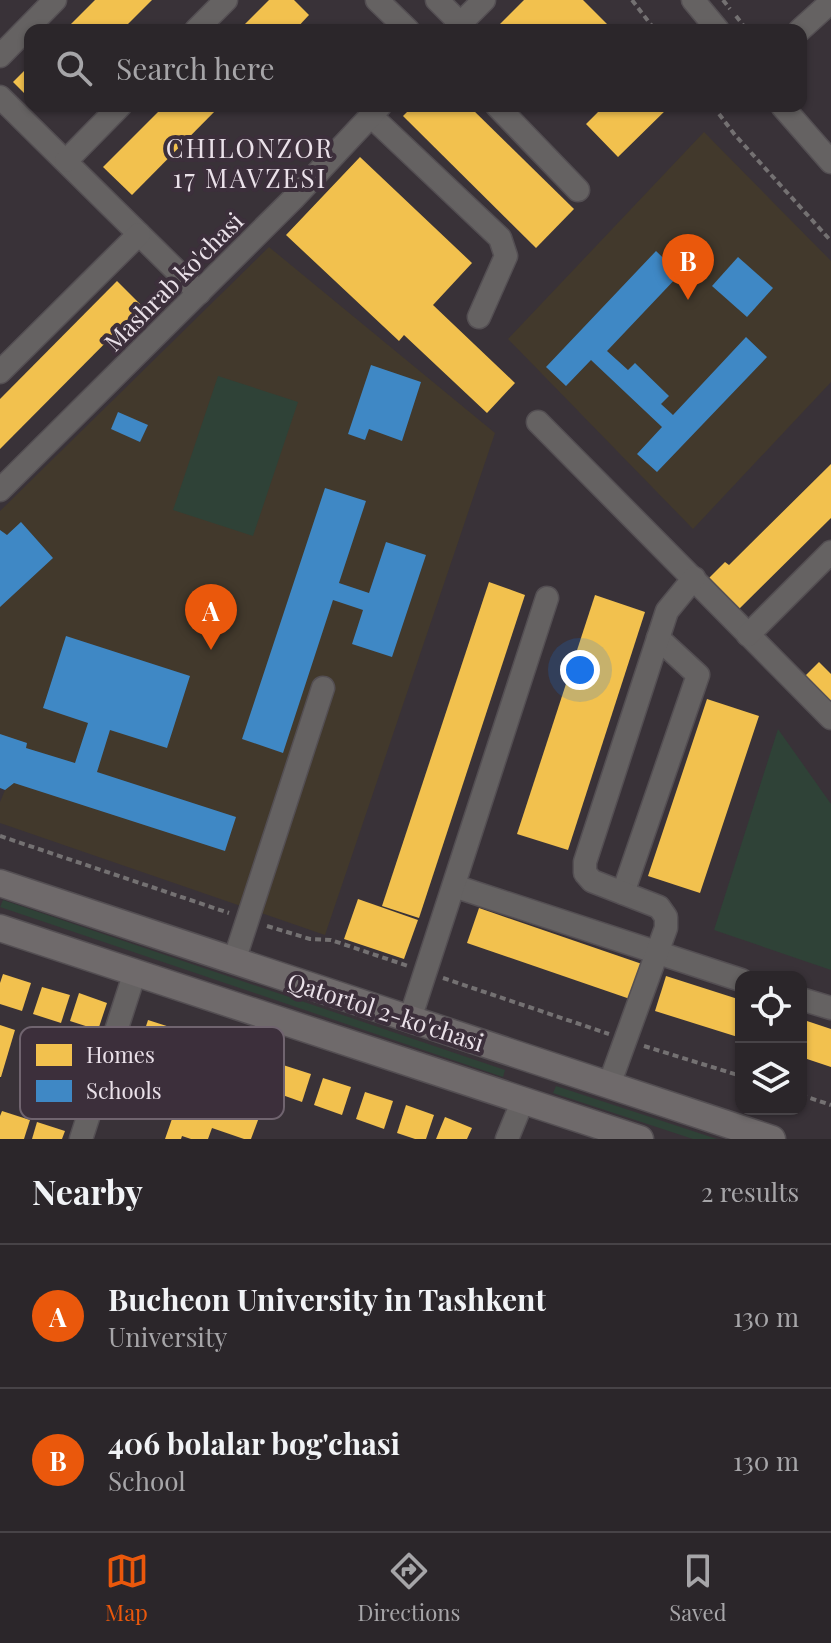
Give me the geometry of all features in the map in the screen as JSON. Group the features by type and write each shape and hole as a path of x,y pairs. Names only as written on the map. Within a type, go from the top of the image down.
{"main road":[{"name":"Qatortol 2-ko'chasi","path":"0,883 772,1139"},
{"name":"Qatortol 2-ko'chasi","path":"0,928 640,1139"},
{"path":"523,1100 538,1062"}],"street":[{"path":"31,24 55,0"},
{"path":"202,24 226,0"},
{"path":"377,0 402,24"},
{"path":"437,0 455,24"},
{"path":"460,24 484,0"},
{"path":"693,0 713,24"},
{"path":"807,24 831,2"},
{"path":"0,56 24,32"},
{"path":"0,97 199,293"},
{"path":"66,161 114,112"},
{"name":"Mashrab ko'chasi","path":"0,490 293,199 375,112"},
{"path":"377,112 500,238 506,256 479,317"},
{"path":"503,112 578,190"},
{"path":"787,112 831,162"},
{"path":"0,372 139,234"},
{"path":"538,422 831,718"},
{"path":"748,635 831,552"},
{"path":"609,1085 666,928 666,917 659,907 592,881 585,873 585,862 667,611 694,578"},
{"path":"410,1019 547,598"},
{"path":"623,893 698,675 658,638"},
{"path":"234,961 323,688"},
{"path":"454,886 735,978"},
{"path":"117,1027 135,972"},
{"path":"807,1001 831,1008"},
{"path":"507,1139 523,1100"},
{"path":"81,1139 87,1119"}],"path":[{"path":"632,0 650,24"},
{"path":"718,112 831,241"},
{"path":"0,836 248,920 300,936 331,940 735,1074"},
{"path":"807,1097 831,1105"}],"shaded area":[{"path":"704,132 831,261 831,382 693,529 508,339"},
{"path":"269,247 495,433 325,935 0,823 0,802 5,790 0,788 0,511"}],"green space":[{"path":"218,376 298,402 253,536 173,510"},
{"path":"778,729 831,804 831,970 714,930"},
{"path":"3,900 505,1070 503,1077 0,907"},
{"path":"556,1086 717,1139 693,1139 553,1093"}],"building: Homes":[{"path":"95,0 152,0 128,24 71,24"},
{"path":"269,0 294,0 309,15 301,24 245,24"},
{"path":"524,0 583,0 607,24 500,24"},
{"path":"24,71 24,93 13,82"},
{"path":"158,112 214,112 132,195 103,167"},
{"path":"407,112 475,112 574,209 536,248 403,116"},
{"path":"598,112 664,112 618,157 586,124"},
{"path":"360,157 472,263 433,305 515,383 487,413 404,335 399,341 286,235"},
{"path":"117,281 142,306 0,449 0,399"},
{"path":"831,464 831,518 738,610 707,580 725,562 729,565"},
{"path":"489,582 525,595 419,918 382,906"},
{"path":"595,595 645,612 568,850 517,834"},
{"path":"819,662 831,674 831,703 805,676"},
{"path":"707,699 759,716 700,893 648,876"},
{"path":"358,899 418,920 404,959 344,939"},
{"path":"479,908 642,964 630,999 467,943"},
{"path":"3,974 31,983 22,1011 0,1004"},
{"path":"666,976 735,998 735,1036 655,1011"},
{"path":"42,987 70,995 61,1023 33,1014"},
{"path":"79,993 107,1003 99,1027 70,1021"},
{"path":"148,1020 170,1027 146,1027"},
{"path":"807,1021 831,1029 831,1067 807,1059"},
{"path":"0,1025 15,1030 1,1077 0,1077"},
{"path":"284,1065 311,1074 302,1102 284,1096"},
{"path":"323,1078 351,1087 342,1115 314,1105"},
{"path":"365,1092 393,1101 384,1129 356,1119"},
{"path":"406,1105 434,1115 426,1139 397,1133"},
{"path":"2,1111 30,1120 24,1139 0,1139"},
{"path":"445,1117 472,1128 467,1139 436,1139"},
{"path":"172,1119 258,1119 251,1139 212,1128 208,1139 182,1136 181,1139 165,1139"},
{"path":"37,1122 65,1131 62,1139 32,1139"}],"building: Schools":[{"path":"656,251 680,274 607,351 628,370 635,363 669,396 661,404 673,415 746,337 767,357 657,472 637,454 662,427 591,360 566,386 546,367"},
{"path":"738,257 773,288 747,317 712,286"},
{"path":"371,365 421,382 402,441 369,429 365,440 348,434"},
{"path":"118,412 148,425 140,442 111,429"},
{"path":"325,488 366,501 339,583 369,593 386,542 426,555 392,657 352,644 363,610 333,600 283,753 242,739"},
{"path":"21,522 53,558 0,607 0,530 7,535"},
{"path":"66,636 190,676 167,748 110,730 97,772 236,817 225,851 14,783 5,790 0,788 0,734 27,743 26,748 75,763 88,723 43,708"}],"place":[{"name":"406 bolalar bog'chasi","path":"688,300"},
{"name":"Bucheon University in Tashkent","path":"211,650"}],"district":[{"name":"CHILONZOR 17 MAVZESI","path":"250,162"}]}
